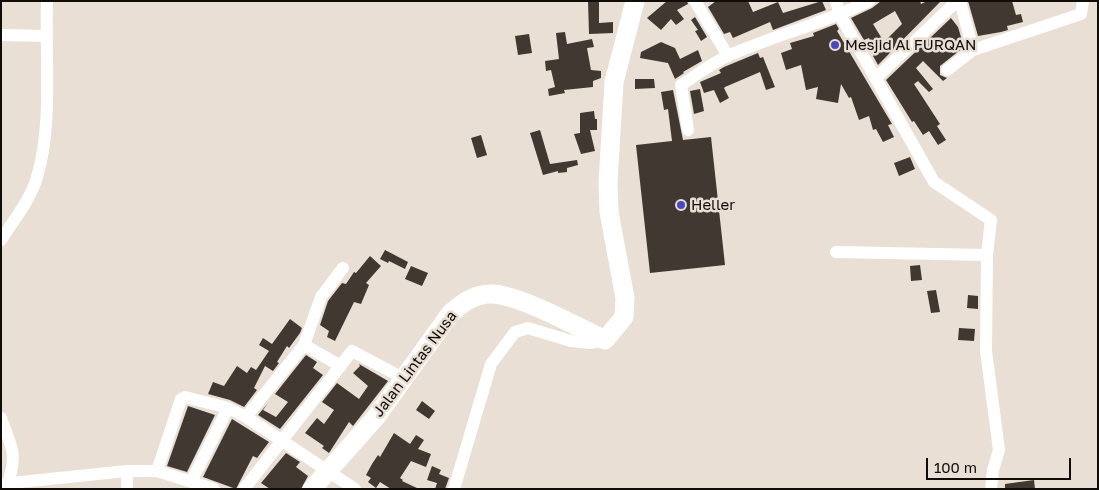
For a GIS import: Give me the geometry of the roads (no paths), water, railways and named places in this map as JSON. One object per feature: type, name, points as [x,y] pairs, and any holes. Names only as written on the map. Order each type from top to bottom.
[{"type":"highway","points":[[605,340],[624,317],[626,298],[609,212],[608,182],[614,82],[635,1]]},
{"type":"highway","name":"Jalan Lintas Nusa","points":[[312,489],[376,417],[450,314],[463,302],[490,294],[514,298],[605,340]]},
{"type":"street","points":[[1,240],[37,179],[41,162],[47,94],[47,1]]},
{"type":"street","points":[[695,1],[728,56]]},
{"type":"street","points":[[836,1],[840,15],[934,182],[991,220],[988,255],[986,351],[999,450],[993,470],[991,489]]},
{"type":"street","points":[[688,130],[680,86],[728,56],[805,26],[840,15],[869,1]]},
{"type":"street","points":[[876,77],[959,1],[973,50]]},
{"type":"street","points":[[947,70],[973,50],[1081,14],[1083,1]]},
{"type":"street","points":[[1,36],[46,36]]},
{"type":"street","points":[[836,252],[988,255]]},
{"type":"street","points":[[246,417],[304,344],[321,297],[343,268]]},
{"type":"street","points":[[454,489],[491,364],[515,332],[528,328],[571,341],[590,344],[605,340]]},
{"type":"street","points":[[304,344],[341,366]]},
{"type":"street","points":[[244,489],[355,350],[404,378]]},
{"type":"street","points":[[157,471],[181,399],[184,397],[228,408],[246,417],[356,489]]},
{"type":"street","points":[[192,480],[228,408]]},
{"type":"street","points":[[1,418],[14,455],[14,462],[4,483]]},
{"type":"street","points":[[127,471],[127,489]]},
{"type":"street","points":[[4,483],[127,471],[157,471],[192,480],[214,489]]},
{"type":"place","name":"Mesjid Al FURQAN","points":[[835,45]]},
{"type":"place","name":"Heller","points":[[681,205]]}]
